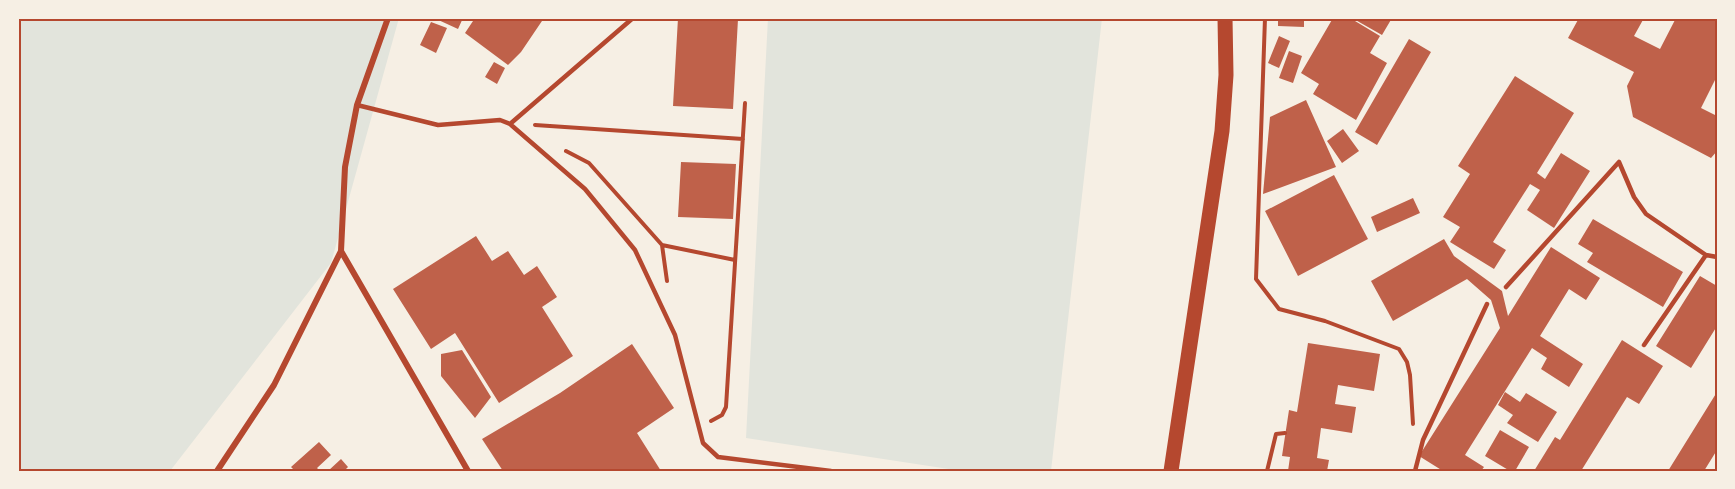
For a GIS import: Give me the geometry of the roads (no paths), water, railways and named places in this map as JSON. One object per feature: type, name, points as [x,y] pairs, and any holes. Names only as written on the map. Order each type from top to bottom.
[{"type":"main road","points":[[1171,471],[1222,131],[1226,75],[1225,18]]},
{"type":"street","points":[[217,471],[274,385],[341,251],[345,166],[357,105],[388,18]]},
{"type":"street","points":[[341,251],[468,471]]},
{"type":"lane","points":[[510,124],[633,18]]},
{"type":"lane","points":[[357,105],[438,125],[500,120],[510,124],[585,189],[635,250],[675,335],[696,425],[703,443],[718,457],[831,471]]},
{"type":"lane","points":[[1506,287],[1619,162],[1634,196],[1646,214],[1706,255],[1717,257]]},
{"type":"lane","points":[[1644,345],[1706,255]]},
{"type":"lane","points":[[1415,471],[1423,440],[1487,304]]}]
